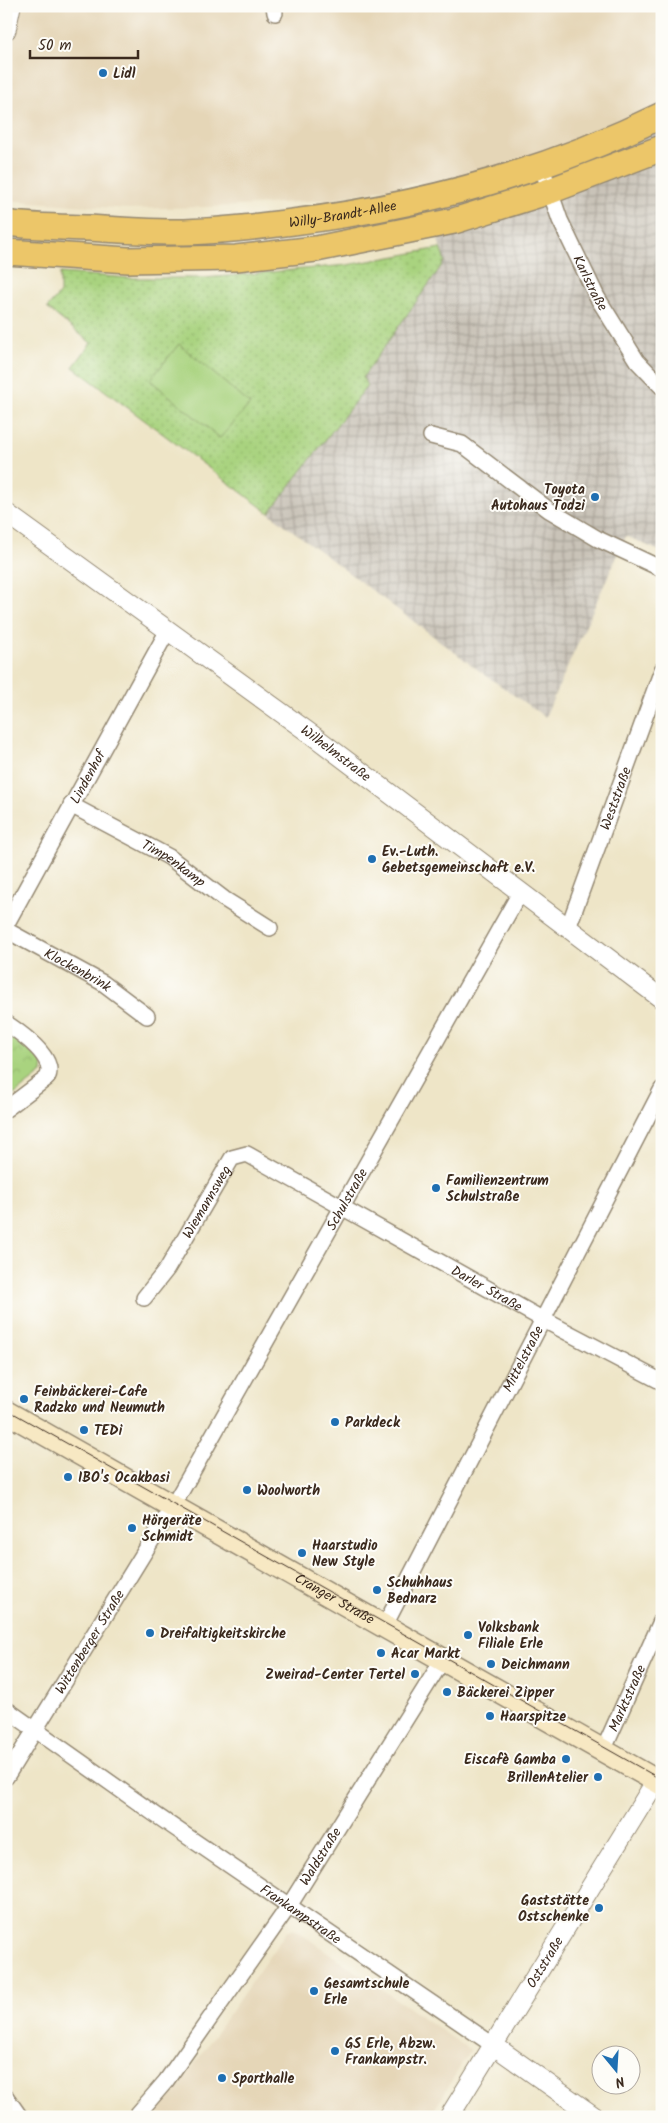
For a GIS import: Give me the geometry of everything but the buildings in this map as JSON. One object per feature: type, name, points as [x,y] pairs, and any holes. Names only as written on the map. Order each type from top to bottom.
[{"type":"main road","name":"Willy-Brandt-Allee","points":[[6,223],[177,232],[258,227],[346,216],[443,196],[541,165],[636,128],[662,115]]},
{"type":"main road","name":"Willy-Brandt-Allee","points":[[6,252],[128,260],[245,257],[316,249],[454,221],[550,191],[662,148]]},
{"type":"main road","name":"Cranger Straße","points":[[6,1412],[442,1661],[659,1782]]},
{"type":"street","points":[[6,30],[11,6]]},
{"type":"street","name":"Karlstraße","points":[[541,165],[567,236],[597,297],[637,360],[662,387]]},
{"type":"street","points":[[431,436],[462,444],[549,510],[598,538],[662,569]]},
{"type":"street","name":"Wilhelmstraße","points":[[6,513],[168,630],[521,891],[662,999]]},
{"type":"street","name":"Lindenhof","points":[[6,925],[168,630]]},
{"type":"street","name":"Weststraße","points":[[568,928],[662,670]]},
{"type":"street","name":"Timpenkamp","points":[[71,805],[169,857],[224,899],[270,928]]},
{"type":"street","name":"Schulstraße","points":[[172,1507],[521,891]]},
{"type":"street","name":"Klockenbrink","points":[[6,930],[103,983],[147,1016]]},
{"type":"street","points":[[6,1023],[42,1053],[50,1065],[50,1072],[47,1078],[6,1109]]},
{"type":"street","name":"Mittelstraße","points":[[384,1627],[662,1090]]},
{"type":"street","name":"Wiemannsweg","points":[[144,1298],[167,1269],[198,1212],[232,1158],[247,1154],[342,1206]]},
{"type":"street","name":"Darler Straße","points":[[342,1206],[542,1319],[662,1382]]},
{"type":"street","name":"Wittenberger Straße","points":[[6,1777],[172,1507]]},
{"type":"street","name":"Marktstraße","points":[[603,1751],[662,1619]]},
{"type":"street","name":"Waldstraße","points":[[135,2117],[166,2081],[289,1906],[442,1661]]},
{"type":"street","name":"Frankampstraße","points":[[6,1710],[156,1815],[494,2045],[595,2117]]},
{"type":"street","name":"Oststraße","points":[[449,2117],[659,1782]]},
{"type":"street","points":[[6,2097],[20,2117]]},
{"type":"shaded area","points":[[6,6],[662,6],[662,120],[427,206],[420,182],[332,199],[239,206],[128,209],[6,200]]},
{"type":"shaded area","points":[[662,120],[662,552],[626,536],[545,717],[481,672],[269,513],[367,386],[363,377],[445,261],[427,206]]},
{"type":"shaded area","name":"Gesamtschule Erle","points":[[294,1929],[470,2050],[430,2117],[149,2117],[191,2069],[286,1932]]},
{"type":"green space","points":[[440,248],[445,261],[363,377],[367,386],[269,513],[73,367],[91,343],[47,308],[60,293],[60,273],[130,278],[205,278],[347,265]]},
{"type":"green space","points":[[179,344],[250,404],[220,438],[150,380]]},
{"type":"green space","points":[[6,1030],[43,1063],[42,1073],[6,1101]]},
{"type":"tram line","points":[[6,1409],[662,1780]]},
{"type":"place","name":"Lidl","points":[[103,73]]},
{"type":"place","name":"Toyota Autohaus Todzi","points":[[595,497]]},
{"type":"place","name":"Ev.-Luth. Gebetsgemeinschaft e.V.","points":[[372,859]]},
{"type":"place","name":"Familienzentrum Schulstraße","points":[[436,1188]]},
{"type":"place","name":"Feinbäckerei-Cafe Radzko und Neumuth","points":[[24,1399]]},
{"type":"place","name":"Parkdeck","points":[[335,1422]]},
{"type":"place","name":"TEDi","points":[[84,1430]]},
{"type":"place","name":"IBO's Ocakbasi","points":[[68,1477]]},
{"type":"place","name":"Woolworth","points":[[247,1490]]},
{"type":"place","name":"Hörgeräte Schmidt","points":[[132,1528]]},
{"type":"place","name":"Haarstudio New Style","points":[[302,1553]]},
{"type":"place","name":"Schuhhaus Bednarz","points":[[377,1590]]},
{"type":"place","name":"Dreifaltigkeitskirche","points":[[150,1633]]},
{"type":"place","name":"Volksbank Filiale Erle","points":[[468,1635]]},
{"type":"place","name":"Acar Markt","points":[[381,1653]]},
{"type":"place","name":"Deichmann","points":[[491,1664]]},
{"type":"place","name":"Zweirad-Center Tertel","points":[[415,1674]]},
{"type":"place","name":"Bäckerei Zipper","points":[[447,1692]]},
{"type":"place","name":"Haarspitze","points":[[490,1716]]},
{"type":"place","name":"Eiscafè Gamba","points":[[566,1759]]},
{"type":"place","name":"BrillenAtelier","points":[[598,1777]]},
{"type":"place","name":"Gaststätte Ostschenke","points":[[599,1908]]},
{"type":"place","name":"Gesamtschule Erle","points":[[314,1991]]},
{"type":"place","name":"GS Erle, Abzw. Frankampstr.","points":[[335,2051]]},
{"type":"place","name":"Sporthalle","points":[[222,2078]]}]
